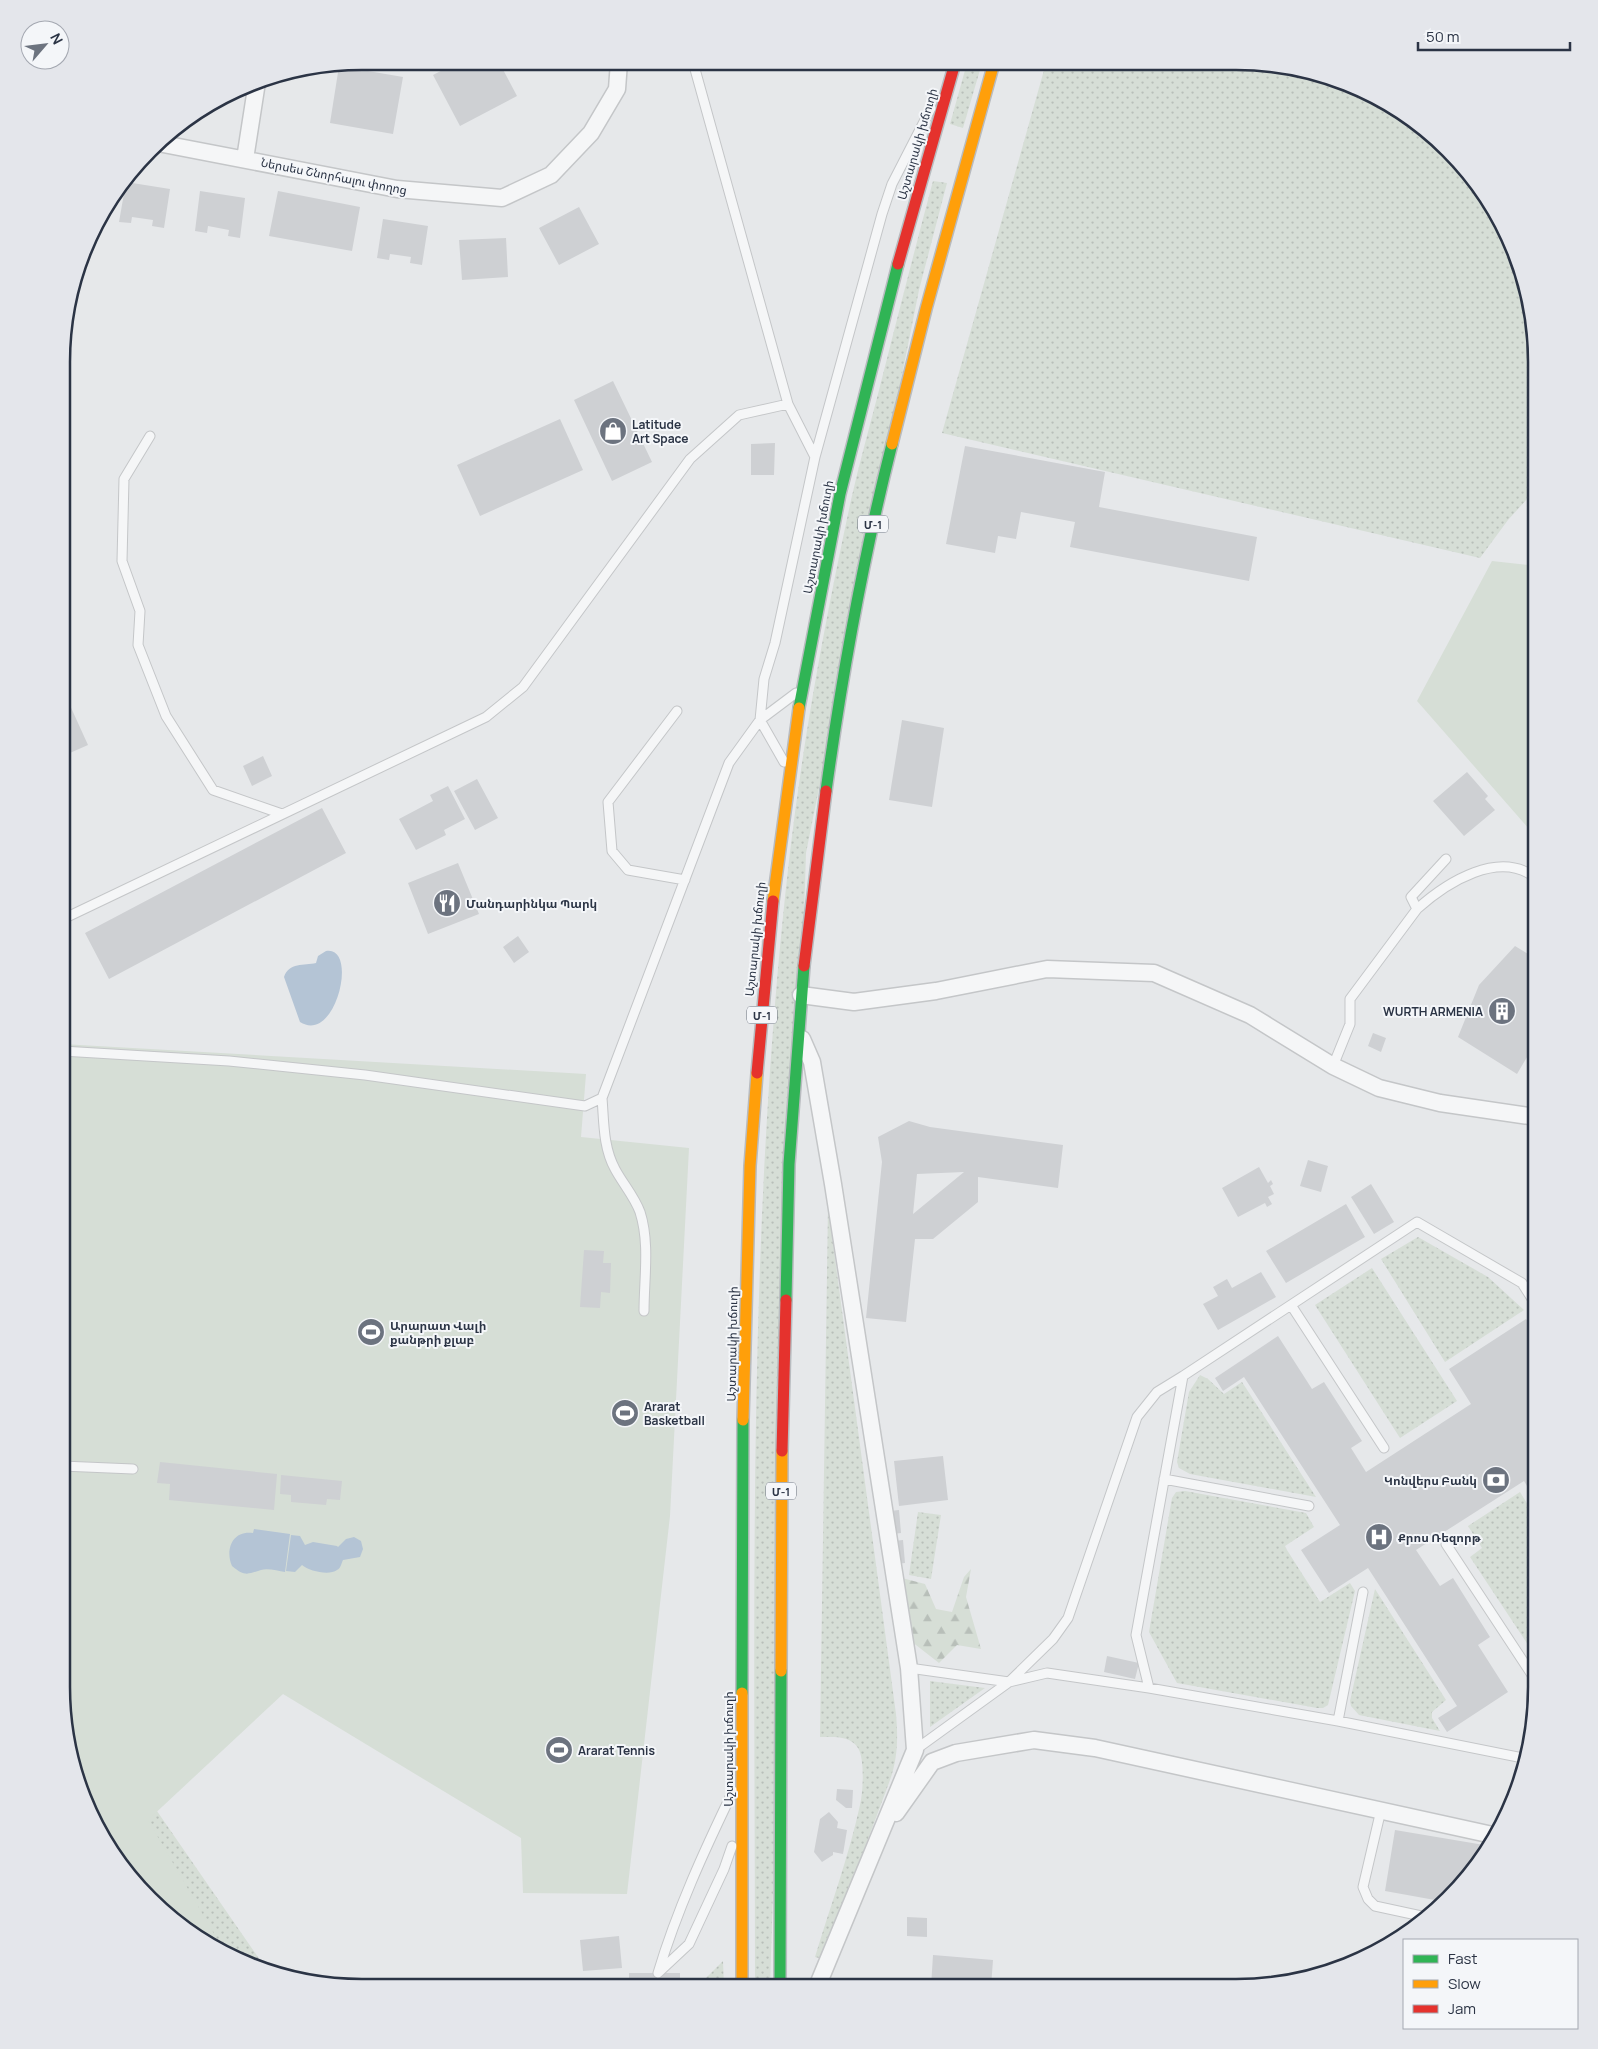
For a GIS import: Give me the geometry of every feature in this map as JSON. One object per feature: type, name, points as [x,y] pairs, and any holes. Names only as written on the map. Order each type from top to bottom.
[{"type":"highway","name":"Աշտարակի խճուղի","points":[[742,1979],[742,1477],[750,1166],[763,996],[789,771],[802,688],[840,494],[892,285],[931,159],[953,70]]},
{"type":"highway","name":"Մ-1","points":[[780,1979],[780,1478],[789,1164],[801,996],[816,852],[836,718],[877,503],[926,309],[959,165],[992,70]]},
{"type":"street","name":"Ներսես Շնորհալու փողոց","points":[[166,145],[397,189],[502,198],[551,175],[591,133],[617,90],[618,70]]},
{"type":"street","points":[[245,159],[255,90]]},
{"type":"street","points":[[801,996],[854,1002],[936,991],[1047,969],[1154,973],[1250,1015],[1333,1066],[1379,1088],[1440,1103],[1528,1116]]},
{"type":"street","points":[[798,1031],[812,1062],[910,1668],[915,1750],[820,1979]]},
{"type":"street","points":[[880,1835],[932,1762],[956,1753],[1034,1740],[1095,1748],[1488,1834]]},
{"type":"lane","points":[[695,70],[788,404],[815,457]]},
{"type":"lane","points":[[789,771],[760,720],[764,679],[775,643],[815,457],[889,191],[921,125],[952,70]]},
{"type":"lane","points":[[70,916],[486,717],[523,686],[690,458],[739,415],[788,404]]},
{"type":"lane","points":[[150,436],[124,479],[122,561],[140,610],[138,645],[166,716],[213,790],[282,814]]},
{"type":"lane","points":[[644,1311],[644,1232],[639,1211],[630,1191],[615,1169],[605,1145],[602,1098],[729,764],[760,720],[802,688]]},
{"type":"lane","points":[[677,711],[608,802],[612,851],[628,870],[685,880]]},
{"type":"lane","points":[[1417,909],[1411,897],[1446,859]]},
{"type":"lane","points":[[1333,1066],[1350,1024],[1350,999],[1417,909],[1435,893],[1449,884],[1485,868],[1503,867],[1528,873]]},
{"type":"lane","points":[[70,1051],[228,1061],[365,1075],[585,1106],[602,1098]]},
{"type":"lane","points":[[915,1750],[1009,1682],[1053,1639],[1068,1618],[1137,1417],[1156,1392],[1416,1222],[1522,1283],[1528,1292]]},
{"type":"lane","points":[[1291,1305],[1384,1448]]},
{"type":"lane","points":[[1149,1688],[1136,1635],[1183,1376]]},
{"type":"lane","points":[[70,1466],[133,1469]]},
{"type":"lane","points":[[1164,1479],[1309,1506]]},
{"type":"lane","points":[[1446,1544],[1528,1669]]},
{"type":"lane","points":[[1338,1721],[1363,1592]]},
{"type":"lane","points":[[910,1668],[1009,1682],[1047,1673],[1149,1688],[1338,1721],[1519,1757]]},
{"type":"lane","points":[[742,1774],[684,1898],[669,1936],[658,1973],[689,1944],[724,1870],[742,1815]]},
{"type":"lane","points":[[1380,1810],[1363,1888],[1368,1899],[1375,1906],[1419,1915]]},
{"type":"green space","points":[[965,70],[980,70],[963,128],[950,124]]},
{"type":"green space","points":[[1044,70],[1236,70],[1274,72],[1312,80],[1348,92],[1382,109],[1414,130],[1456,169],[1489,216],[1506,250],[1518,286],[1526,324],[1528,362],[1528,498],[1508,520],[1480,558],[942,433]]},
{"type":"green space","points":[[933,181],[947,183],[919,290],[806,853],[770,1979],[755,1979],[754,1561],[760,1277],[766,1135],[776,994],[796,808],[816,675],[857,473]]},
{"type":"green space","points":[[1492,561],[1528,565],[1528,828],[1417,701]]},
{"type":"green space","name":"Արարատ Վալի քանթրի քլաբ","points":[[70,1044],[586,1074],[581,1137],[689,1148],[670,1516],[627,1894],[523,1893],[521,1838],[283,1694],[148,1820],[218,1941],[169,1907],[142,1880],[119,1849],[100,1816],[85,1781],[72,1725],[70,1687]]},
{"type":"green space","points":[[828,1206],[896,1714],[897,1739],[895,1763],[890,1780],[826,1952],[819,1958],[815,1957],[856,1824],[863,1785],[862,1760],[855,1744],[841,1738],[820,1737]]},
{"type":"green space","points":[[1418,1237],[1488,1277],[1524,1310],[1445,1362],[1381,1259]]},
{"type":"green space","points":[[1372,1268],[1457,1401],[1400,1438],[1315,1305]]},
{"type":"green space","points":[[1200,1375],[1208,1379],[1224,1394],[1242,1382],[1316,1497],[1190,1474],[1179,1468],[1177,1462],[1189,1392]]},
{"type":"green space","points":[[1185,1491],[1306,1513],[1314,1527],[1285,1546],[1287,1550],[1320,1602],[1350,1583],[1355,1591],[1328,1705],[1323,1708],[1317,1708],[1177,1683],[1149,1632],[1172,1498],[1176,1492]]},
{"type":"green space","points":[[1520,1492],[1528,1505],[1528,1645],[1470,1557],[1482,1548],[1468,1526]]},
{"type":"green space","points":[[918,1512],[941,1515],[931,1579],[909,1575]]},
{"type":"green space","points":[[971,1569],[966,1597],[981,1649],[957,1645],[939,1663],[907,1638],[898,1577],[925,1584],[936,1609],[952,1612],[964,1577]]},
{"type":"green space","points":[[1375,1589],[1446,1700],[1432,1712],[1432,1718],[1440,1731],[1359,1715],[1351,1706],[1350,1701]]},
{"type":"green space","points":[[930,1681],[985,1688],[930,1727]]},
{"type":"green space","points":[[121,1759],[261,1961],[233,1949],[200,1930],[169,1907],[142,1880],[109,1833],[92,1799],[80,1764]]},
{"type":"green space","points":[[723,1961],[724,1979],[705,1979]]},
{"type":"water","points":[[326,951],[336,953],[341,963],[342,977],[339,993],[333,1008],[324,1020],[313,1025],[300,1022],[284,977],[289,969],[297,965],[316,963],[318,956]]},
{"type":"water","points":[[254,1529],[290,1534],[285,1572],[267,1569],[246,1574],[232,1566],[229,1554],[232,1542],[240,1535],[253,1533]]},
{"type":"water","points":[[291,1535],[300,1536],[305,1545],[313,1542],[338,1547],[346,1539],[354,1537],[361,1541],[363,1549],[360,1557],[343,1560],[339,1568],[333,1572],[319,1572],[302,1565],[295,1572],[286,1571]]},
{"type":"building","points":[[362,70],[403,77],[393,134],[330,123],[338,71]]},
{"type":"building","points":[[443,70],[503,70],[517,96],[460,126],[433,75]]},
{"type":"building","points":[[131,183],[170,189],[164,228],[152,226],[153,220],[132,217],[131,223],[119,222],[124,192]]},
{"type":"building","points":[[200,191],[245,198],[240,238],[228,236],[229,230],[208,226],[207,233],[195,231]]},
{"type":"building","points":[[278,191],[360,207],[352,251],[269,236]]},
{"type":"building","points":[[579,207],[599,244],[559,265],[539,228]]},
{"type":"building","points":[[383,219],[428,226],[422,265],[410,263],[411,257],[390,254],[389,260],[377,258]]},
{"type":"building","points":[[506,238],[508,277],[462,280],[459,240]]},
{"type":"building","name":"Latitude Art Space","points":[[613,381],[652,462],[612,481],[574,400]]},
{"type":"building","points":[[560,419],[583,470],[480,516],[457,465]]},
{"type":"building","points":[[775,443],[774,475],[751,475],[751,444]]},
{"type":"building","points":[[965,446],[1105,472],[1099,507],[1257,537],[1249,581],[1070,547],[1075,522],[1021,512],[1016,539],[998,536],[995,553],[946,544]]},
{"type":"building","points":[[70,705],[88,745],[70,753]]},
{"type":"building","points":[[902,720],[944,728],[932,807],[889,800]]},
{"type":"building","points":[[263,756],[272,776],[252,786],[243,766]]},
{"type":"building","points":[[1467,772],[1488,796],[1485,799],[1495,810],[1464,836],[1433,801]]},
{"type":"building","points":[[477,779],[498,818],[475,830],[454,791]]},
{"type":"building","points":[[448,786],[465,819],[444,830],[446,835],[416,850],[399,819],[433,801],[430,795]]},
{"type":"building","points":[[322,808],[346,853],[109,979],[85,933]]},
{"type":"building","points":[[458,863],[479,914],[428,934],[408,883]]},
{"type":"building","points":[[518,936],[529,952],[514,963],[503,947]]},
{"type":"building","name":"WURTH ARMENIA","points":[[1515,946],[1528,954],[1528,1055],[1517,1074],[1458,1037],[1479,985]]},
{"type":"building","points":[[1373,1033],[1386,1038],[1381,1052],[1368,1046]]},
{"type":"building","points":[[909,1121],[930,1127],[1063,1145],[1058,1188],[978,1177],[978,1202],[933,1239],[915,1239],[906,1322],[866,1318],[882,1162],[878,1137]],"holes":[[[964,1172],[913,1214],[917,1174]]]},
{"type":"building","points":[[1308,1160],[1328,1166],[1321,1192],[1300,1186]]},
{"type":"building","points":[[1259,1167],[1268,1183],[1271,1180],[1273,1184],[1270,1186],[1274,1194],[1268,1197],[1272,1204],[1267,1207],[1265,1203],[1238,1217],[1222,1188]]},
{"type":"building","points":[[1371,1184],[1394,1222],[1374,1234],[1351,1197]]},
{"type":"building","points":[[1346,1204],[1365,1237],[1286,1283],[1266,1251]]},
{"type":"building","points":[[584,1250],[604,1251],[603,1263],[611,1263],[610,1293],[601,1292],[600,1308],[580,1307]]},
{"type":"building","points":[[1261,1272],[1276,1297],[1218,1330],[1203,1304],[1218,1296],[1213,1287],[1227,1279],[1232,1288]]},
{"type":"building","name":"Քրոս Ռեզորթ","points":[[1526,1319],[1528,1322],[1528,1488],[1524,1481],[1416,1550],[1440,1586],[1453,1578],[1490,1637],[1478,1645],[1508,1692],[1447,1732],[1438,1718],[1457,1706],[1368,1568],[1329,1593],[1301,1550],[1340,1525],[1244,1377],[1223,1391],[1215,1378],[1278,1336],[1312,1389],[1324,1382],[1362,1441],[1351,1448],[1366,1472],[1471,1404],[1449,1369]]},
{"type":"building","points":[[943,1456],[948,1500],[899,1506],[894,1461]]},
{"type":"building","points":[[160,1462],[277,1474],[274,1510],[169,1500],[170,1484],[157,1483]]},
{"type":"building","points":[[281,1475],[342,1481],[340,1500],[327,1499],[326,1505],[291,1502],[291,1495],[280,1494]]},
{"type":"building","points":[[899,1510],[901,1533],[893,1534],[890,1511]]},
{"type":"building","points":[[903,1540],[905,1563],[896,1564],[894,1541]]},
{"type":"building","points":[[1107,1656],[1139,1663],[1135,1679],[1104,1672]]},
{"type":"building","points":[[837,1789],[853,1790],[852,1808],[846,1808],[836,1800]]},
{"type":"building","points":[[829,1812],[838,1822],[837,1828],[847,1830],[843,1854],[833,1852],[833,1855],[822,1862],[814,1852],[820,1819]]},
{"type":"building","points":[[1395,1830],[1482,1845],[1456,1880],[1436,1900],[1385,1891]]},
{"type":"building","points":[[907,1917],[927,1918],[927,1937],[907,1936]]},
{"type":"building","points":[[619,1936],[622,1968],[583,1971],[580,1940]]},
{"type":"building","points":[[933,1955],[993,1960],[992,1979],[932,1979]]},
{"type":"building","points":[[629,1973],[680,1973],[680,1979],[629,1979]]},
{"type":"traffic: fast","points":[[799,708],[840,494],[898,264]]},
{"type":"traffic: fast","points":[[826,791],[854,617],[892,444]]},
{"type":"traffic: fast","points":[[786,1300],[789,1164],[804,966]]},
{"type":"traffic: fast","points":[[742,1693],[743,1420]]},
{"type":"traffic: fast","points":[[780,1979],[781,1671]]},
{"type":"traffic: slow","points":[[892,444],[926,309],[992,70]]},
{"type":"traffic: slow","points":[[773,901],[799,708]]},
{"type":"traffic: slow","points":[[743,1420],[750,1166],[757,1073]]},
{"type":"traffic: slow","points":[[781,1671],[782,1451]]},
{"type":"traffic: slow","points":[[742,1693],[742,1979]]},
{"type":"traffic: jam","points":[[898,264],[953,70]]},
{"type":"traffic: jam","points":[[804,966],[826,791]]},
{"type":"traffic: jam","points":[[757,1073],[773,901]]},
{"type":"traffic: jam","points":[[782,1451],[786,1300]]},
{"type":"place","name":"Latitude Art Space","points":[[613,431]]},
{"type":"place","name":"Մանդարինկա Պարկ","points":[[447,903]]},
{"type":"place","name":"WURTH ARMENIA","points":[[1502,1011]]},
{"type":"place","name":"Արարատ Վալի քանթրի քլաբ","points":[[371,1332]]},
{"type":"place","name":"Ararat Basketball","points":[[625,1413]]},
{"type":"place","name":"Կոնվերս Բանկ","points":[[1496,1480]]},
{"type":"place","name":"Քրոս Ռեզորթ","points":[[1379,1537]]},
{"type":"place","name":"Ararat Tennis","points":[[559,1750]]}]
